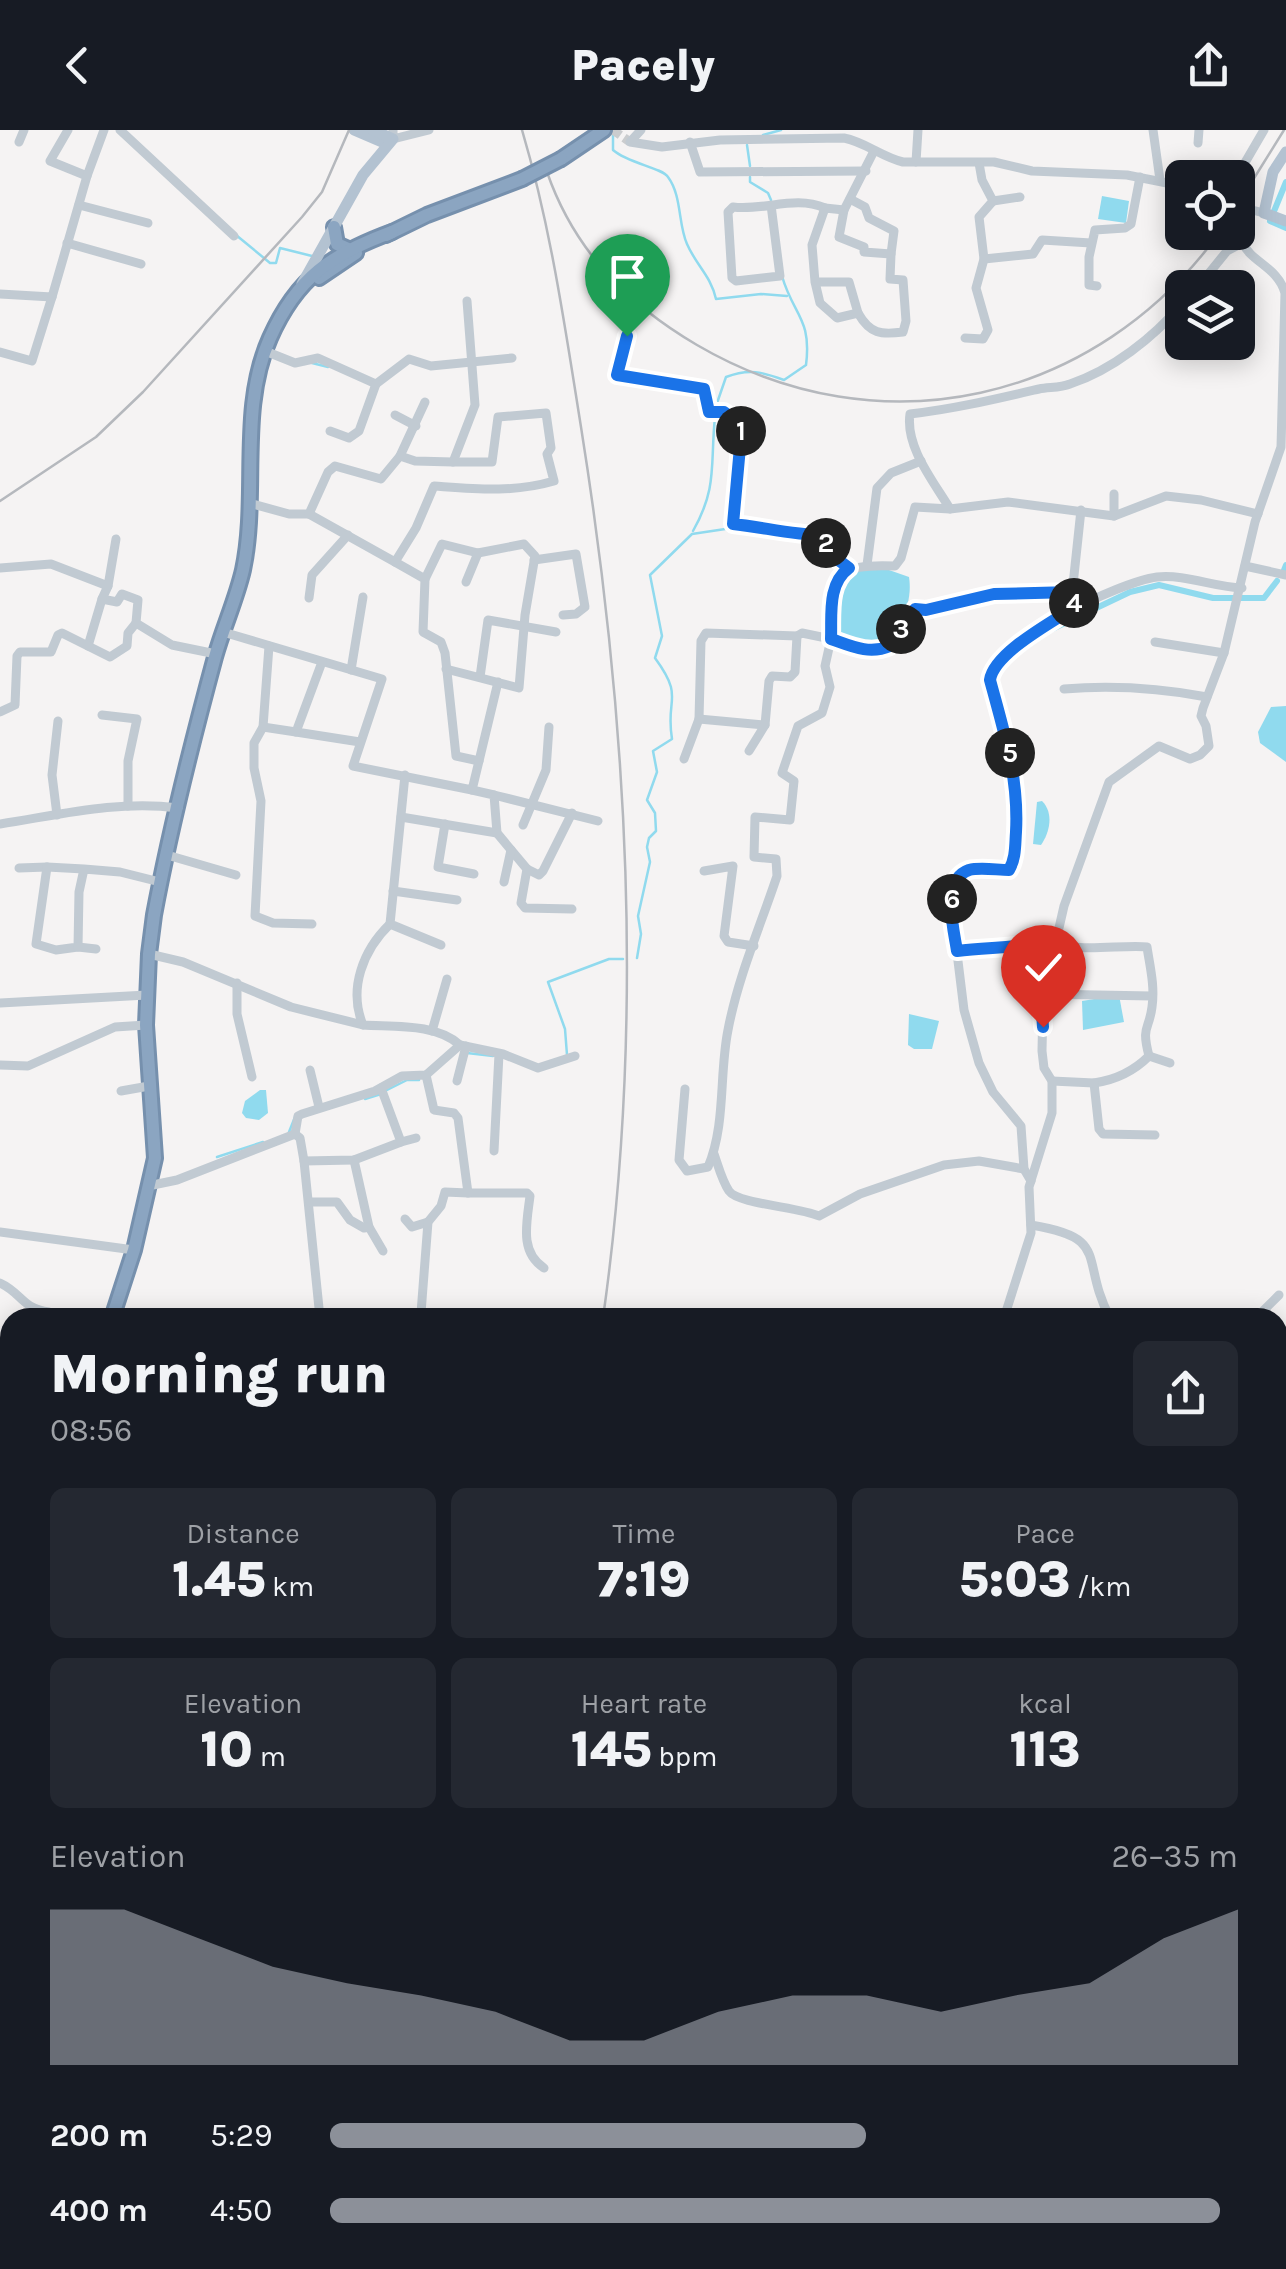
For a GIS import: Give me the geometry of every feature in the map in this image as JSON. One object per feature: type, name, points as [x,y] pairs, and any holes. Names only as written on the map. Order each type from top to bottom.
[{"type":"highway","points":[[115,1308],[134,1250],[154,1158],[146,994],[160,882],[216,654],[242,574],[255,404],[265,352],[280,320],[320,266],[348,250],[561,159],[604,130]]},
{"type":"highway","points":[[334,227],[337,244],[348,250]]},
{"type":"highway","points":[[296,297],[325,273],[392,232]]},
{"type":"main road","points":[[354,130],[392,138]]},
{"type":"main road","points":[[373,130],[392,138]]},
{"type":"main road","points":[[296,297],[371,163],[392,138]]},
{"type":"main road","points":[[1282,220],[1264,213],[1273,172],[1286,152]]},
{"type":"street","points":[[19,142],[24,130]]},
{"type":"street","points":[[68,130],[50,161],[87,176]]},
{"type":"street","points":[[0,352],[32,361],[104,130]]},
{"type":"street","points":[[120,130],[234,236]]},
{"type":"street","points":[[392,138],[429,130]]},
{"type":"street","points":[[641,130],[630,142],[662,147],[720,135],[807,134],[858,141],[890,159],[994,162],[1032,171],[1165,181]]},
{"type":"street","points":[[916,162],[918,130]]},
{"type":"street","points":[[1152,130],[1160,180]]},
{"type":"street","points":[[1198,143],[1199,130]]},
{"type":"street","points":[[1246,160],[1264,130]]},
{"type":"street","points":[[690,142],[700,172],[866,171]]},
{"type":"street","points":[[874,151],[844,210],[838,237],[864,247],[864,252],[891,254]]},
{"type":"street","points":[[978,163],[993,201]]},
{"type":"street","points":[[1097,286],[1087,282],[1095,230],[1114,230],[1131,224],[1140,177]]},
{"type":"street","points":[[966,338],[983,339],[987,334],[987,319],[976,288],[984,259],[979,218],[993,201],[1020,196]]},
{"type":"street","points":[[816,282],[849,282],[858,314],[871,332],[903,332],[903,280],[890,279],[894,231],[868,218],[865,207],[850,199]]},
{"type":"street","points":[[771,205],[780,276],[732,278],[728,212],[733,206],[806,200],[844,210]]},
{"type":"street","points":[[79,205],[148,223]]},
{"type":"street","points":[[825,208],[812,245],[820,302],[837,318],[858,314]]},
{"type":"street","points":[[1255,211],[1264,213]]},
{"type":"street","points":[[984,259],[1032,254],[1042,240],[1091,243]]},
{"type":"street","points":[[68,243],[140,264]]},
{"type":"street","points":[[1212,270],[1229,250]]},
{"type":"street","points":[[1007,1308],[1031,1225],[1031,1181],[1052,1112],[1052,1082],[1044,1068],[1044,957],[1056,940],[1109,782],[1159,746],[1190,760],[1209,746],[1201,716],[1224,653],[1258,514],[1277,460],[1284,427],[1281,358],[1285,294],[1282,284],[1245,250]]},
{"type":"street","points":[[0,294],[52,298]]},
{"type":"street","points":[[452,462],[475,406],[467,302]]},
{"type":"street","points":[[950,509],[922,462],[908,425],[910,414],[1068,385],[1105,368],[1165,324]]},
{"type":"street","points":[[627,336],[617,375],[704,389],[709,412],[724,412],[742,425],[733,524],[770,527],[806,536],[826,535],[829,553],[849,568]]},
{"type":"street","points":[[265,352],[296,362],[318,358],[376,384]]},
{"type":"street","points":[[330,432],[349,438],[359,431],[376,384],[409,358],[431,366],[512,358]]},
{"type":"street","points":[[309,514],[334,466],[380,479],[400,456],[425,402]]},
{"type":"street","points":[[395,562],[416,528],[434,486],[524,490],[554,481],[547,454],[552,448],[546,413],[498,417],[492,462],[416,461],[400,456]]},
{"type":"street","points":[[395,414],[416,426]]},
{"type":"street","points":[[868,564],[877,488],[890,473],[922,462]]},
{"type":"street","points":[[1114,494],[1114,516]]},
{"type":"street","points":[[685,1089],[679,1160],[687,1171],[698,1171],[708,1167],[714,1154],[727,1032],[738,984],[777,876],[776,859],[754,857],[755,816],[790,820],[794,781],[782,773],[798,726],[822,713],[830,688],[825,666],[831,639],[832,594],[839,575],[868,564],[895,566],[902,558],[915,506],[950,509],[1008,502],[1114,516],[1166,496],[1258,514]]},
{"type":"street","points":[[249,503],[289,514],[309,514],[425,579]]},
{"type":"street","points":[[1075,607],[1072,592],[1081,510]]},
{"type":"street","points":[[309,598],[312,575],[348,536]]},
{"type":"street","points":[[88,646],[108,586],[116,540]]},
{"type":"street","points":[[446,669],[519,688],[535,556],[524,544],[478,553],[442,544],[425,579],[423,632],[441,642],[456,756],[479,760]]},
{"type":"street","points":[[466,582],[478,553]]},
{"type":"street","points":[[534,560],[576,554],[585,607],[576,614],[562,615]]},
{"type":"street","points":[[0,568],[51,564],[108,586]]},
{"type":"street","points":[[1244,566],[1286,574]]},
{"type":"street","points":[[1031,1181],[1024,1169],[1021,1126],[993,1092],[970,1038],[958,983],[951,904],[957,879],[967,870],[1009,870],[1014,860],[1018,798],[1014,766],[990,680],[992,669],[1075,607],[1114,588],[1170,576],[1242,588]]},
{"type":"street","points":[[684,760],[699,719],[701,641],[706,633],[802,633],[855,648],[884,649],[915,609],[926,610],[994,594],[1072,592]]},
{"type":"street","points":[[0,712],[15,706],[16,656],[20,652],[51,652],[60,633],[110,657],[127,646],[128,633],[136,623],[138,600],[122,594],[117,602],[102,600]]},
{"type":"street","points":[[351,670],[363,597]]},
{"type":"street","points":[[480,678],[488,620],[556,632]]},
{"type":"street","points":[[136,623],[172,644],[216,654]]},
{"type":"street","points":[[223,632],[382,679],[353,766],[598,820]]},
{"type":"street","points":[[749,751],[765,725],[768,681],[772,676],[790,677],[795,672],[797,636]]},
{"type":"street","points":[[1155,642],[1224,653]]},
{"type":"street","points":[[269,646],[262,727],[254,743],[261,801],[255,916],[273,922],[312,924]]},
{"type":"street","points":[[296,732],[322,662]]},
{"type":"street","points":[[472,790],[498,682]]},
{"type":"street","points":[[1064,689],[1157,688],[1207,697]]},
{"type":"street","points":[[102,716],[137,719],[128,761],[128,806]]},
{"type":"street","points":[[699,719],[765,725]]},
{"type":"street","points":[[57,815],[52,776],[58,721]]},
{"type":"street","points":[[262,727],[360,742]]},
{"type":"street","points":[[523,825],[546,770],[549,727]]},
{"type":"street","points":[[363,1024],[354,1004],[372,942],[390,924],[404,776]]},
{"type":"street","points":[[494,796],[497,833],[527,869],[539,875],[572,813]]},
{"type":"street","points":[[0,824],[128,806],[178,808]]},
{"type":"street","points":[[400,817],[497,833]]},
{"type":"street","points":[[445,824],[438,867],[474,874]]},
{"type":"street","points":[[504,882],[511,850]]},
{"type":"street","points":[[168,855],[236,875]]},
{"type":"street","points":[[704,871],[732,866],[724,936],[728,942],[754,946]]},
{"type":"street","points":[[47,867],[36,944],[56,950],[96,949]]},
{"type":"street","points":[[19,868],[120,872],[160,882]]},
{"type":"street","points":[[78,947],[79,892],[84,869]]},
{"type":"street","points":[[527,869],[521,903],[525,908],[572,908]]},
{"type":"street","points":[[393,892],[458,900]]},
{"type":"street","points":[[390,924],[440,946]]},
{"type":"street","points":[[957,951],[1056,940]]},
{"type":"street","points":[[1056,940],[1064,948],[1147,947],[1154,985],[1152,1010],[1144,1026],[1149,1056]]},
{"type":"street","points":[[149,954],[183,962],[291,1007],[363,1024],[432,1031],[450,1036],[463,1046],[538,1068],[570,1058]]},
{"type":"street","points":[[432,1031],[447,980]]},
{"type":"street","points":[[237,983],[239,1025],[252,1077]]},
{"type":"street","points":[[0,1003],[146,994]]},
{"type":"street","points":[[1042,994],[1152,996]]},
{"type":"street","points":[[0,1065],[28,1066],[115,1027],[146,1025]]},
{"type":"street","points":[[295,1134],[298,1116],[381,1088],[402,1076],[426,1076],[463,1046]]},
{"type":"street","points":[[457,1081],[463,1046]]},
{"type":"street","points":[[494,1151],[498,1054]]},
{"type":"street","points":[[1052,1082],[1111,1081],[1138,1067],[1149,1056]]},
{"type":"street","points":[[1149,1056],[1170,1063]]},
{"type":"street","points":[[310,1070],[319,1108]]},
{"type":"street","points":[[426,1076],[434,1110],[454,1112],[458,1118],[468,1192]]},
{"type":"street","points":[[1094,1083],[1103,1134],[1155,1135]]},
{"type":"street","points":[[122,1090],[150,1086]]},
{"type":"street","points":[[381,1088],[401,1142]]},
{"type":"street","points":[[148,1186],[177,1180],[295,1134]]},
{"type":"street","points":[[295,1134],[300,1138],[310,1202],[319,1308]]},
{"type":"street","points":[[304,1161],[354,1160],[416,1138]]},
{"type":"street","points":[[714,1154],[728,1190],[735,1196],[760,1204],[795,1207],[819,1216],[860,1194],[944,1165],[979,1161],[1024,1169]]},
{"type":"street","points":[[354,1160],[369,1227],[383,1252]]},
{"type":"street","points":[[404,1219],[412,1227],[428,1222],[442,1206],[445,1192],[527,1193],[529,1253],[532,1261],[544,1268]]},
{"type":"street","points":[[310,1202],[337,1202],[350,1220],[369,1227]]},
{"type":"street","points":[[421,1308],[428,1222]]},
{"type":"street","points":[[1031,1225],[1072,1233],[1086,1243],[1107,1308]]},
{"type":"street","points":[[0,1232],[134,1250]]},
{"type":"street","points":[[0,1283],[32,1308]]},
{"type":"street","points":[[1266,1308],[1279,1295]]},
{"type":"water","points":[[1102,196],[1129,201],[1126,223],[1098,219]]},
{"type":"water","points":[[856,570],[889,570],[909,577],[904,615],[884,647],[836,639],[835,616],[842,577]]},
{"type":"water","points":[[1286,706],[1286,762],[1260,743],[1258,732],[1271,707]]},
{"type":"water","points":[[1042,801],[1049,823],[1041,845],[1033,844],[1037,802]]},
{"type":"water","points":[[1119,995],[1124,1022],[1083,1030],[1082,1001]]},
{"type":"water","points":[[909,1014],[939,1021],[932,1049],[908,1045]]},
{"type":"water","points":[[266,1090],[268,1113],[259,1120],[246,1118],[242,1113],[245,1101]]},
{"type":"waterway","points":[[613,130],[613,150],[668,177],[676,193],[687,244],[716,299],[761,294],[787,296]]},
{"type":"waterway","points":[[763,135],[781,130]]},
{"type":"waterway","points":[[747,145],[750,166]]},
{"type":"waterway","points":[[750,177],[750,182],[768,193],[771,200]]},
{"type":"waterway","points":[[1286,182],[1270,221],[1286,228]]},
{"type":"waterway","points":[[236,235],[270,263],[276,263],[280,248],[312,256]]},
{"type":"waterway","points":[[716,406],[726,377],[755,372],[784,380],[806,365],[804,326],[782,276]]},
{"type":"waterway","points":[[312,363],[328,367]]},
{"type":"waterway","points":[[693,531],[710,488],[715,417]]},
{"type":"waterway","points":[[637,958],[641,934],[638,916],[650,862],[647,847],[656,831],[655,813],[647,800],[657,772],[653,751],[672,739],[672,691],[655,658],[662,636],[650,575],[692,534],[732,528]]},
{"type":"waterway","points":[[793,537],[818,542],[838,570]]},
{"type":"waterway","points":[[1284,570],[1286,565]]},
{"type":"waterway","points":[[1003,663],[1048,631],[1130,592],[1159,585],[1213,598],[1264,598],[1277,581]]},
{"type":"waterway","points":[[567,1055],[565,1029],[548,982],[609,959],[623,959]]},
{"type":"waterway","points":[[467,1053],[493,1056]]},
{"type":"waterway","points":[[385,1091],[407,1080],[419,1080]]},
{"type":"waterway","points":[[365,1099],[381,1094]]},
{"type":"waterway","points":[[289,1132],[295,1117]]},
{"type":"waterway","points":[[217,1157],[263,1142]]},
{"type":"tunnel","points":[[613,130],[630,142]]},
{"type":"railway","points":[[0,501],[96,437],[143,392],[322,192],[349,130]]},
{"type":"railway","points":[[522,130],[549,241],[581,427],[620,760],[627,983],[624,1095],[604,1308]]},
{"type":"railway","points":[[1255,177],[1284,130]]},
{"type":"railway","points":[[547,172],[558,200],[588,250],[648,312],[697,345],[767,378],[838,397],[910,401],[981,393],[1048,371],[1112,337],[1169,290],[1204,250]]},
{"type":"route","points":[[627,336],[617,375],[704,389],[709,412],[724,412],[742,425],[733,524],[770,527],[806,536],[826,535],[829,553],[849,568],[839,575],[832,594],[831,639],[855,648],[884,649],[915,609],[926,610],[994,594],[1072,592],[1075,607],[992,669],[990,680],[1014,766],[1018,798],[1014,860],[1009,870],[967,870],[957,879],[951,904],[957,951],[1035,946],[1056,940],[1044,957],[1041,970],[1043,1027]]}]
